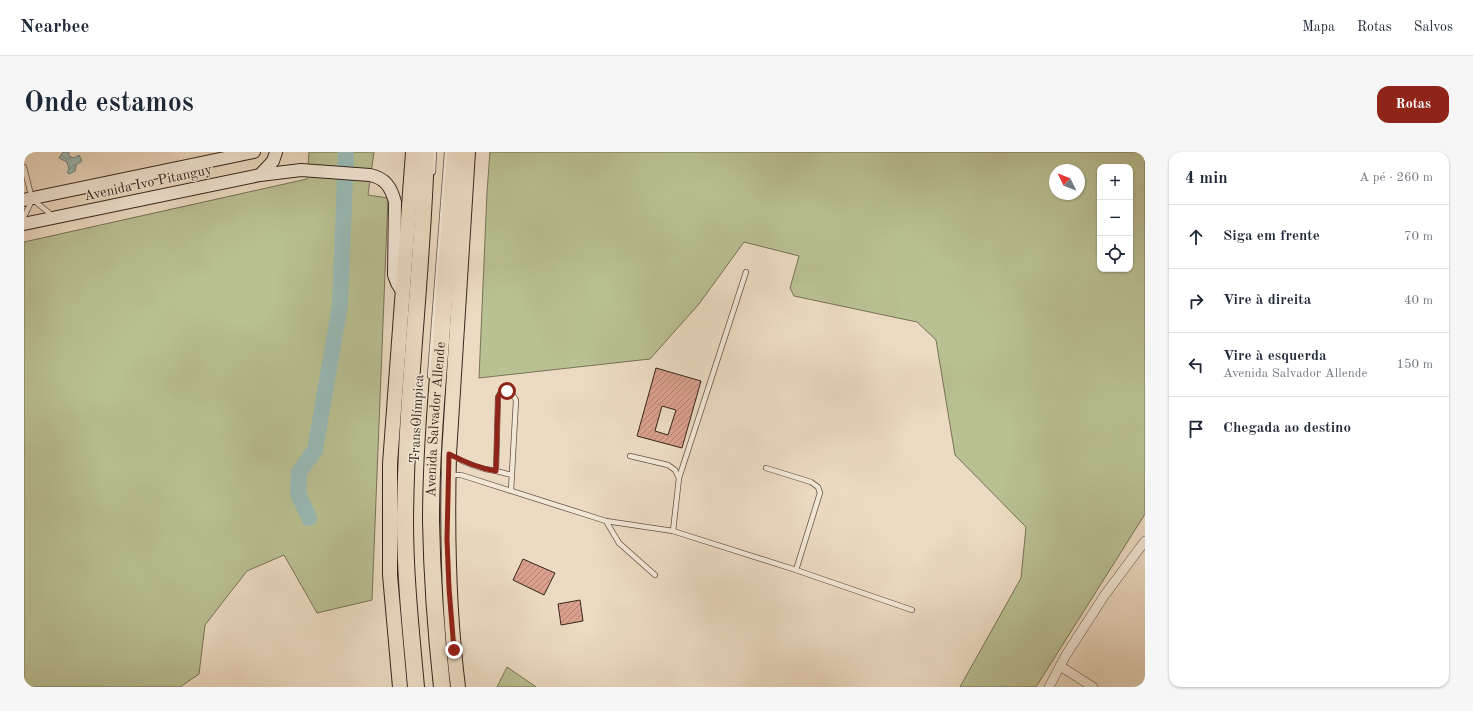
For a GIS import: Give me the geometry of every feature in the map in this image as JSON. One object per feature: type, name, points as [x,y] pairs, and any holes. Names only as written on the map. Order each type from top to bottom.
[{"type":"highway","name":"Avenida Salvador Allende","points":[[416,687],[407,589],[405,522],[407,456],[424,207],[426,152]]},
{"type":"highway","name":"Avenida Salvador Allende","points":[[442,687],[436,635],[431,527],[432,481],[435,413],[455,152]]},
{"type":"highway","points":[[463,152],[460,183],[464,194]]},
{"type":"main road","points":[[400,687],[390,575],[390,464],[413,152]]},
{"type":"main road","name":"Avenida Salvador Allende","points":[[458,687],[449,588],[447,539],[448,475],[464,194],[468,152]]},
{"type":"street","name":"Avenida Ivo Pitanguy","points":[[28,200],[254,152]]},
{"type":"street","points":[[260,175],[273,160],[276,152]]},
{"type":"street","name":"Avenida Ivo Pitanguy","points":[[24,224],[260,175],[301,170],[373,176],[385,181],[389,186],[395,202],[394,276],[402,291]]},
{"type":"street","points":[[1049,687],[1066,655],[1104,596],[1145,541]]},
{"type":"street","points":[[1060,666],[1093,687]]},
{"type":"lane","points":[[433,175],[434,152]]},
{"type":"lane","name":"TransOlímpica","points":[[430,385],[447,152]]},
{"type":"lane","points":[[24,167],[28,200],[24,217]]},
{"type":"lane","points":[[28,200],[55,218]]},
{"type":"lane","points":[[673,531],[679,478],[746,272]]},
{"type":"lane","points":[[496,471],[498,397],[501,392],[507,391],[513,395],[516,400],[511,491]]},
{"type":"lane","points":[[449,454],[463,462],[483,469],[512,475]]},
{"type":"lane","points":[[630,456],[668,465],[675,470],[679,478]]},
{"type":"lane","points":[[766,468],[811,482],[818,487],[820,493],[796,570]]},
{"type":"lane","points":[[448,475],[461,475],[606,521],[673,531],[796,570],[912,610]]},
{"type":"lane","points":[[606,521],[619,543],[655,575]]},
{"type":"green space","points":[[309,152],[374,152],[368,195],[388,198],[372,600],[317,613],[284,555],[247,571],[205,625],[199,674],[180,687],[28,687],[24,680],[24,242],[307,179]]},
{"type":"green space","points":[[490,152],[1145,152],[1145,514],[1036,687],[960,687],[1021,578],[1026,527],[955,455],[936,340],[917,322],[794,296],[790,288],[799,256],[744,242],[699,304],[650,359],[479,378]]},
{"type":"green space","points":[[507,667],[536,687],[497,687]]},
{"type":"water","points":[[63,152],[69,152],[69,156],[74,158],[79,155],[82,161],[76,165],[75,171],[69,174],[67,172],[69,169],[67,162],[59,158]]},
{"type":"building","points":[[656,368],[701,381],[682,448],[637,436]],"holes":[[[662,406],[676,410],[668,435],[655,431]]]},
{"type":"building","points":[[523,559],[555,573],[544,595],[513,580]]},
{"type":"building","points":[[580,600],[583,621],[561,625],[558,604]]},
{"type":"waterway","points":[[309,518],[298,493],[299,472],[315,450],[340,305],[346,152]]},
{"type":"route","points":[[454,650],[447,539],[449,454],[463,462],[483,469],[496,471],[498,397],[501,392],[507,391]]}]
